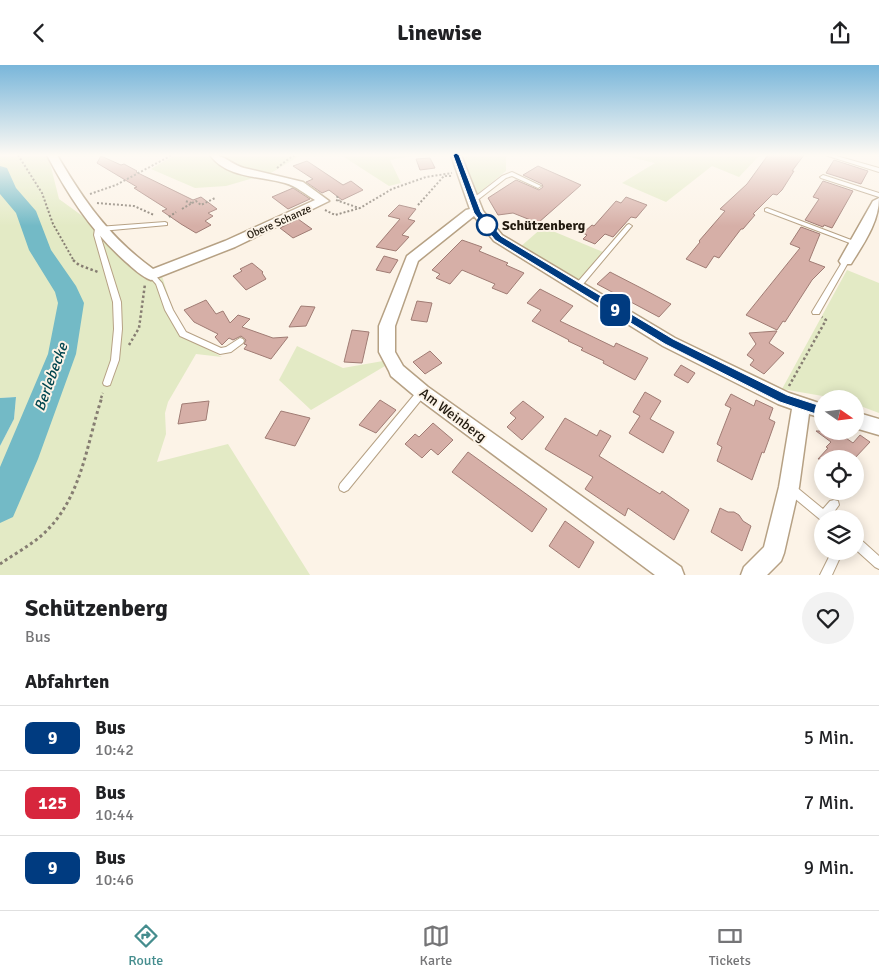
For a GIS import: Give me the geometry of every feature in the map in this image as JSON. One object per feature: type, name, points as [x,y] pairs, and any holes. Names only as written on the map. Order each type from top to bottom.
[{"type":"street","points":[[65,179],[78,201],[98,229],[126,258],[151,275]]},
{"type":"street","name":"Obere Schanze","points":[[151,275],[230,244],[323,201],[299,184],[287,179]]},
{"type":"street","points":[[465,179],[475,207],[498,238],[669,342],[792,402],[814,409]]},
{"type":"street","points":[[846,261],[879,201]]},
{"type":"street","name":"Am Weinberg","points":[[475,207],[412,259],[386,326],[387,352],[397,371],[422,392],[673,575]]},
{"type":"street","points":[[752,575],[773,553],[789,487],[792,402]]},
{"type":"street","points":[[864,423],[879,427]]},
{"type":"lane","points":[[475,207],[502,179]]},
{"type":"lane","points":[[521,179],[538,186]]},
{"type":"lane","points":[[829,179],[879,195]]},
{"type":"lane","points":[[767,210],[857,244]]},
{"type":"lane","points":[[107,383],[115,360],[118,329],[117,302],[97,235],[98,229],[165,224]]},
{"type":"lane","points":[[577,287],[629,226]]},
{"type":"lane","points":[[816,312],[846,261]]},
{"type":"lane","points":[[151,275],[159,283],[169,310],[183,334],[220,351],[228,350],[240,341]]},
{"type":"lane","points":[[344,487],[422,392]]},
{"type":"lane","points":[[789,487],[817,510]]},
{"type":"lane","points":[[831,510],[834,505]]},
{"type":"lane","points":[[864,550],[879,563]]},
{"type":"lane","points":[[826,575],[834,560]]},
{"type":"path","points":[[34,179],[42,193],[53,224],[66,243],[73,260],[79,265],[108,277]]},
{"type":"path","points":[[78,201],[128,179]]},
{"type":"path","points":[[317,205],[335,215],[360,208],[392,189],[421,179]]},
{"type":"path","points":[[418,205],[442,179]]},
{"type":"path","points":[[337,196],[340,200],[337,201],[360,208]]},
{"type":"path","points":[[182,209],[196,201],[201,205],[215,199]]},
{"type":"path","points":[[78,201],[119,203],[151,213],[165,224]]},
{"type":"path","points":[[185,201],[192,203]]},
{"type":"path","points":[[115,360],[123,354],[140,328],[145,282],[151,275]]},
{"type":"path","points":[[792,402],[826,320],[816,312]]},
{"type":"path","points":[[0,564],[42,535],[70,501],[84,465],[93,424],[107,383]]},
{"type":"green space","points":[[0,179],[54,179],[59,199],[161,273],[181,335],[222,357],[196,354],[168,402],[165,413],[166,434],[157,462],[228,444],[310,575],[0,575],[0,446],[14,419],[16,397],[0,398]]},
{"type":"green space","points":[[174,179],[251,179],[226,186],[195,188]]},
{"type":"green space","points":[[378,179],[399,179],[401,183],[389,186]]},
{"type":"green space","points":[[470,179],[496,179],[476,195]]},
{"type":"green space","points":[[629,179],[696,179],[666,202],[622,183]]},
{"type":"green space","points":[[543,227],[603,252],[577,283],[519,248]]},
{"type":"green space","points":[[847,270],[879,283],[879,413],[864,407],[864,390],[814,390],[814,395],[782,389]]},
{"type":"green space","points":[[297,346],[343,368],[383,361],[385,366],[311,410],[279,380]]},
{"type":"water","points":[[16,397],[14,419],[0,446],[0,398]]},
{"type":"building","points":[[123,179],[150,179],[193,200],[201,197],[217,209],[208,213],[213,216],[205,221],[211,225],[196,233],[162,211],[167,209],[134,188],[137,187]]},
{"type":"building","points":[[313,179],[334,179],[343,185],[351,181],[363,190],[342,200],[329,190],[322,193],[306,182]]},
{"type":"building","points":[[531,179],[567,179],[581,185],[538,223],[513,213],[498,215],[488,198],[516,180],[539,190],[543,187],[542,184]]},
{"type":"building","points":[[751,179],[789,179],[777,195],[773,194],[753,214],[755,215],[741,229],[719,258],[714,256],[706,268],[686,259],[725,211],[720,209]]},
{"type":"building","points":[[844,179],[864,179],[861,184]]},
{"type":"building","points":[[823,181],[853,191],[832,228],[824,225],[823,227],[805,220],[819,199],[813,197]]},
{"type":"building","points":[[293,188],[310,199],[288,209],[272,197]]},
{"type":"building","points":[[626,197],[647,205],[636,218],[631,217],[613,237],[605,234],[595,244],[583,239],[587,235],[583,233],[592,225],[594,226],[616,201],[621,203]]},
{"type":"building","points":[[399,205],[416,209],[408,219],[415,221],[402,235],[409,237],[396,251],[376,247],[400,219],[388,216]]},
{"type":"building","points":[[298,219],[312,229],[293,238],[280,228]]},
{"type":"building","points":[[801,227],[820,234],[809,261],[825,267],[812,280],[785,322],[783,321],[777,330],[746,315],[800,248],[790,244]]},
{"type":"building","points":[[462,240],[482,247],[479,251],[508,263],[506,265],[524,273],[507,294],[492,288],[495,284],[462,270],[450,284],[436,278],[440,274],[432,270]]},
{"type":"building","points":[[384,256],[398,260],[390,273],[376,270]]},
{"type":"building","points":[[252,263],[263,272],[266,279],[246,290],[233,276],[242,271],[240,269]]},
{"type":"building","points":[[610,272],[671,304],[659,317],[597,284]]},
{"type":"building","points":[[540,289],[573,306],[560,321],[614,347],[616,343],[648,358],[635,380],[603,363],[604,361],[581,350],[583,348],[532,321],[541,310],[527,303]]},
{"type":"building","points":[[206,300],[216,314],[223,311],[230,323],[238,315],[250,319],[242,327],[273,338],[288,337],[271,359],[244,349],[247,345],[244,344],[246,340],[241,336],[233,340],[229,338],[222,345],[215,337],[218,334],[194,322],[184,310]]},
{"type":"building","points":[[417,301],[432,303],[427,322],[411,320]]},
{"type":"building","points":[[301,306],[315,307],[306,326],[289,327]]},
{"type":"building","points":[[352,330],[369,332],[362,363],[344,362]]},
{"type":"building","points":[[777,331],[769,343],[784,353],[764,374],[750,365],[754,360],[747,355],[756,344],[749,333]]},
{"type":"building","points":[[430,351],[442,363],[425,374],[413,362]]},
{"type":"building","points":[[681,365],[695,373],[688,383],[674,375]]},
{"type":"building","points":[[645,392],[661,401],[650,419],[674,432],[663,453],[629,433],[640,416],[633,412]]},
{"type":"building","points":[[731,394],[754,406],[756,400],[773,408],[769,419],[775,422],[752,480],[717,461],[722,447],[717,444],[731,408],[725,405]]},
{"type":"building","points":[[380,400],[396,410],[376,433],[359,425]]},
{"type":"building","points":[[209,401],[206,420],[178,424],[182,404]]},
{"type":"building","points":[[523,401],[544,417],[522,440],[507,427],[516,418],[510,413]]},
{"type":"building","points":[[281,411],[310,418],[295,446],[265,438]]},
{"type":"building","points":[[565,418],[597,436],[600,430],[611,436],[599,456],[660,494],[662,491],[689,510],[674,540],[628,508],[625,516],[585,489],[593,477],[545,449]]},
{"type":"building","points":[[433,423],[453,440],[438,455],[431,449],[422,458],[405,444],[415,434],[419,437]]},
{"type":"building","points":[[864,438],[870,442],[862,450],[826,450],[828,448],[826,447],[831,442],[828,440],[849,440],[853,443],[856,440],[864,440]]},
{"type":"building","points":[[468,452],[547,509],[532,532],[452,472]]},
{"type":"building","points":[[720,508],[728,512],[734,512],[751,526],[742,551],[711,532]]},
{"type":"building","points":[[565,521],[594,542],[579,568],[549,546]]},
{"type":"waterway","name":"Berlebecke","points":[[0,505],[21,459],[62,354],[71,303],[67,292],[40,250],[26,211],[7,190],[3,179]]},
{"type":"bus line","name":"9","points":[[465,179],[477,213],[498,238],[669,342],[784,399],[814,409]]},
{"type":"place","name":"Schützenberg","points":[[487,225]]}]
